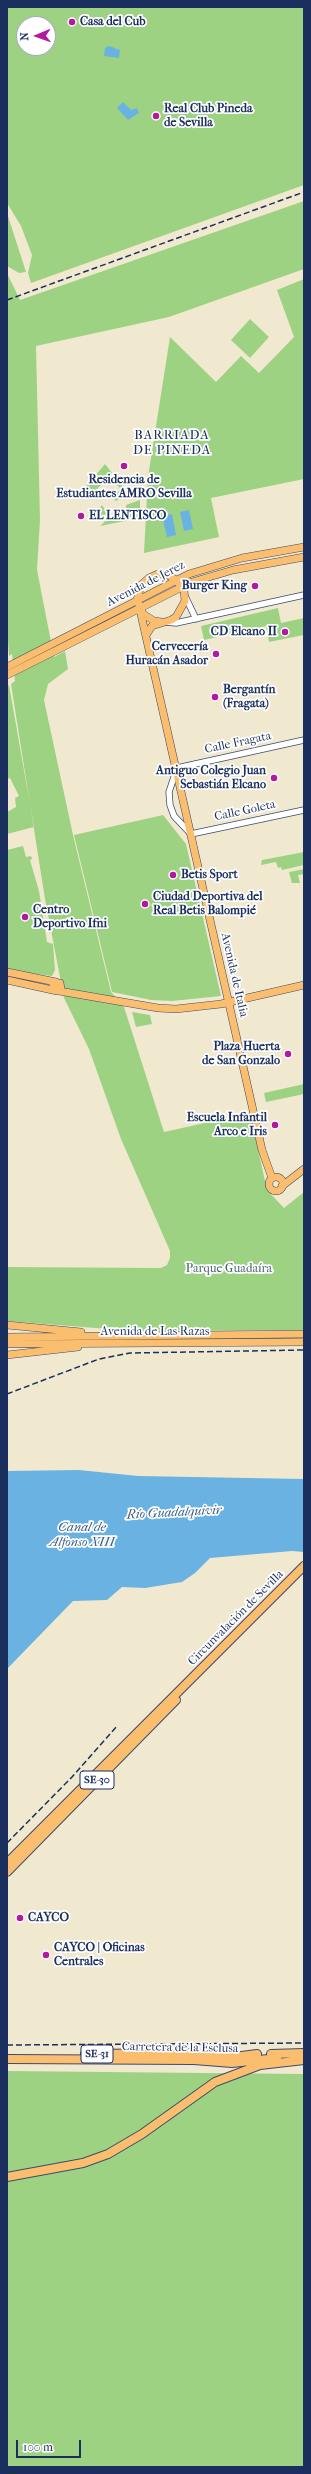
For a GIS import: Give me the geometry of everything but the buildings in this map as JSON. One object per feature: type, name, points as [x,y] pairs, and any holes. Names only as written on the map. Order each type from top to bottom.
[{"type":"highway","name":"Circunvalación de Sevilla","points":[[7,1863],[177,1691],[185,1686],[304,1566]]},
{"type":"highway","name":"Circunvalación de Sevilla","points":[[7,1872],[181,1695],[185,1686]]},
{"type":"highway","name":"Carretera de la Esclusa","points":[[7,2054],[206,2055],[234,2057],[304,2053]]},
{"type":"highway","name":"Carretera de la Esclusa","points":[[7,2061],[18,2059],[194,2060],[220,2063],[271,2058],[304,2060]]},
{"type":"highway","points":[[7,2177],[83,2163],[108,2154],[142,2134],[214,2082],[260,2065],[304,2060]]},
{"type":"main road","name":"Avenida de Jerez","points":[[10,670],[176,580],[220,563],[304,547]]},
{"type":"main road","name":"Avenida de Jerez","points":[[53,648],[139,609],[182,586],[233,570],[304,557]]},
{"type":"main road","points":[[138,600],[139,589],[149,578],[163,574],[176,580],[182,586],[185,595],[180,612],[164,622],[152,626],[146,635]]},
{"type":"main road","name":"Avenida de Italia","points":[[138,600],[192,834],[262,1150],[272,1178],[270,1184],[275,1192],[280,1191],[282,1186]]},
{"type":"main road","points":[[139,609],[147,618],[164,622]]},
{"type":"main road","points":[[7,972],[57,987],[158,1008],[192,1009],[304,986]]},
{"type":"main road","points":[[7,980],[57,987]]},
{"type":"main road","points":[[272,1178],[276,1177],[282,1186],[304,1169]]},
{"type":"main road","points":[[7,1325],[121,1340]]},
{"type":"main road","name":"Avenida de Las Razas","points":[[7,1344],[304,1334]]},
{"type":"main road","name":"Avenida de Las Razas","points":[[7,1336],[121,1340],[304,1342]]},
{"type":"main road","points":[[7,1355],[121,1340]]},
{"type":"street","points":[[185,595],[196,619]]},
{"type":"street","points":[[164,622],[176,623],[304,595]]},
{"type":"street","name":"Calle Fragata","points":[[176,768],[304,740]]},
{"type":"street","points":[[176,768],[170,786],[170,805],[178,821],[192,834]]},
{"type":"street","name":"Calle Goleta","points":[[192,834],[304,810]]},
{"type":"green space","name":"Real Club Pineda de Sevilla","points":[[7,7],[304,7],[304,185],[31,283],[28,273],[32,255],[21,226],[7,203]]},
{"type":"green space","name":"Parque Guadaíra","points":[[304,201],[304,269],[169,317],[36,346],[40,520],[37,570],[54,657],[65,651],[68,669],[48,684],[44,700],[73,835],[111,992],[124,1007],[164,1132],[250,1113],[267,1190],[284,1208],[304,1192],[304,1330],[133,1331],[7,1321],[7,1267],[161,1268],[167,1265],[170,1258],[170,1251],[121,1139],[89,1049],[64,998],[45,899],[11,684],[15,681],[12,654],[9,656],[7,627],[7,273],[20,300]]},
{"type":"green space","points":[[7,213],[26,272],[19,273],[7,266]]},
{"type":"green space","points":[[304,279],[304,479],[211,498],[219,537],[144,553],[148,477],[170,337],[216,382],[241,356],[259,373],[294,337],[277,290]]},
{"type":"green space","points":[[250,319],[269,337],[250,358],[231,340]]},
{"type":"green space","points":[[105,464],[128,493],[116,501],[112,497],[121,489],[109,477],[94,492],[90,488],[82,491]]},
{"type":"green space","points":[[140,500],[140,518],[100,526],[110,517],[112,520],[126,509],[126,505]]},
{"type":"green space","points":[[102,505],[107,513],[100,519],[99,517],[95,520],[87,510],[91,514],[96,514]]},
{"type":"green space","points":[[278,608],[281,623],[304,618],[304,635],[269,642],[266,626],[204,640],[201,626]]},
{"type":"green space","points":[[9,685],[34,827],[7,834],[7,812],[16,807],[15,798],[19,796],[10,778],[7,779],[7,687]]},
{"type":"green space","name":"Ciudad Deportiva del Real Betis Balompié","points":[[163,815],[186,844],[221,996],[172,1001],[151,1000],[112,992],[74,835]]},
{"type":"green space","name":"Centro Deportivo Ifni","points":[[23,846],[26,857],[31,856],[32,859],[30,860],[39,891],[47,942],[53,944],[55,970],[52,976],[7,970],[7,850]]},
{"type":"green space","points":[[304,852],[304,865],[282,870],[281,867],[278,868],[276,862],[261,865],[262,860]]},
{"type":"green space","points":[[304,869],[304,874],[298,875],[300,883],[292,883],[289,872]]},
{"type":"green space","points":[[132,1012],[150,1015],[152,1024],[136,1027]]},
{"type":"green space","points":[[304,1084],[304,1094],[266,1102],[264,1093]]},
{"type":"green space","points":[[7,2071],[304,2074],[304,2467],[7,2467]]},
{"type":"water","points":[[109,46],[120,50],[119,58],[104,56],[105,48]]},
{"type":"water","points":[[123,102],[131,110],[137,108],[139,113],[128,120],[117,108]]},
{"type":"water","points":[[189,510],[193,529],[184,531],[180,512]]},
{"type":"water","points":[[172,514],[176,535],[167,537],[162,516]]},
{"type":"water","name":"Canal de Alfonso XIII","points":[[79,1470],[138,1476],[304,1479],[304,1552],[292,1551],[210,1558],[195,1573],[182,1582],[145,1588],[122,1587],[107,1600],[73,1601],[7,1669],[7,1471]]},
{"type":"railway","points":[[7,300],[304,192]]},
{"type":"railway","points":[[7,1394],[99,1359],[130,1353],[304,1350]]},
{"type":"railway","points":[[7,1843],[72,1777],[118,1725]]},
{"type":"railway","points":[[7,2045],[304,2043]]},
{"type":"place","name":"Casa del Cub","points":[[72,22]]},
{"type":"place","name":"Real Club Pineda de Sevilla","points":[[156,116]]},
{"type":"place","name":"Residencia de Estudiantes AMRO Sevilla","points":[[124,466]]},
{"type":"place","name":"EL LENTISCO","points":[[81,516]]},
{"type":"place","name":"Burger King","points":[[255,586]]},
{"type":"place","name":"CD Elcano II","points":[[285,632]]},
{"type":"place","name":"Cervecería Huracán Asador","points":[[216,654]]},
{"type":"place","name":"Bergantín (Fragata)","points":[[215,697]]},
{"type":"place","name":"Antiguo Colegio Juan Sebastián Elcano","points":[[274,778]]},
{"type":"place","name":"Betis Sport","points":[[173,875]]},
{"type":"place","name":"Ciudad Deportiva del Real Betis Balompié","points":[[145,904]]},
{"type":"place","name":"Centro Deportivo Ifni","points":[[25,917]]},
{"type":"place","name":"Plaza Huerta de San Gonzalo","points":[[288,1054]]},
{"type":"place","name":"Escuela Infantil Arco e Iris","points":[[275,1125]]},
{"type":"place","name":"CAYCO","points":[[20,1918]]},
{"type":"place","name":"CAYCO | Oficinas Centrales","points":[[46,1955]]},
{"type":"district","name":"BARRIADA DE PINEDA","points":[[172,444]]},
{"type":"water label","name":"Río Guadalquivir","points":[[174,1513]]}]
